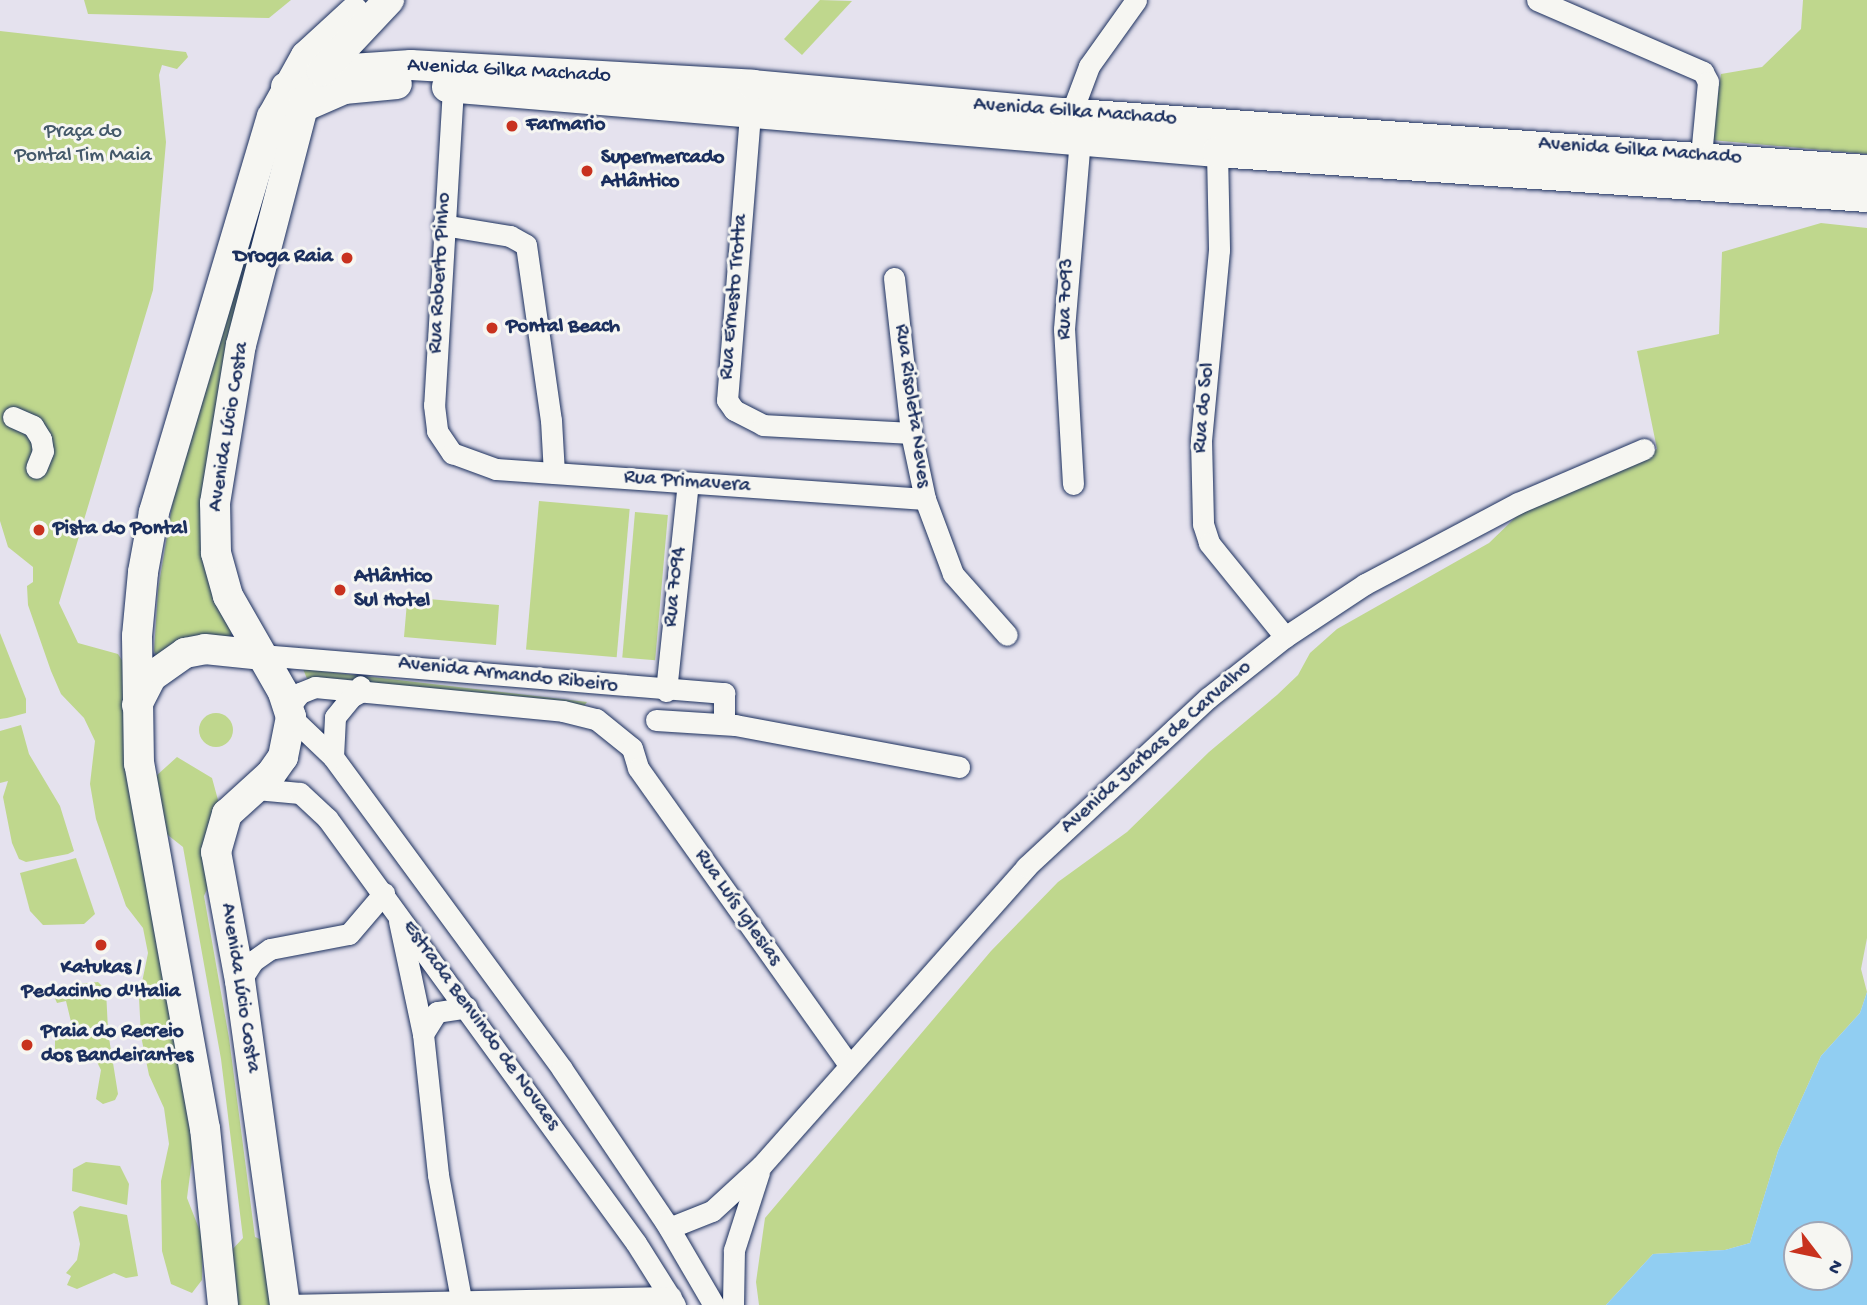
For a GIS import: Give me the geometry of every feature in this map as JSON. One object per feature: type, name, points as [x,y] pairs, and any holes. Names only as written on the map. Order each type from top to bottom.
[{"type":"main road","points":[[379,4],[381,37],[411,65]]},
{"type":"main road","name":"Avenida Lúcio Costa","points":[[223,1305],[205,1129],[149,836],[135,710],[137,636],[154,512],[272,117],[323,71],[379,4]]},
{"type":"main road","name":"Avenida Lúcio Costa","points":[[285,1305],[240,981],[216,852],[227,814],[256,789],[283,757],[290,712],[228,596],[216,553],[215,503],[241,345],[295,97],[312,49],[379,4]]},
{"type":"main road","name":"Avenida Gilka Machado","points":[[323,71],[411,65],[751,99],[1495,156],[1767,175],[1867,170]]},
{"type":"main road","name":"Avenida Gilka Machado","points":[[295,97],[369,85],[751,99]]},
{"type":"main road","name":"Avenida Gilka Machado","points":[[1078,123],[1217,152],[1701,156],[1767,175],[1867,197]]},
{"type":"main road","points":[[135,710],[150,677],[185,653],[205,649],[261,655]]},
{"type":"street","name":"Rua 7093","points":[[1073,484],[1064,329],[1078,123],[1089,66],[1136,0]]},
{"type":"street","points":[[1536,0],[1703,72],[1708,82],[1701,156]]},
{"type":"street","name":"Rua Roberto Pinho","points":[[452,453],[436,430],[435,405],[443,225],[453,88]]},
{"type":"street","name":"Rua Ernesto Trotta","points":[[751,99],[730,405],[753,421],[772,426],[911,433]]},
{"type":"street","name":"Rua do Sol","points":[[1217,152],[1219,250],[1201,440],[1203,524],[1209,543],[1285,637]]},
{"type":"street","points":[[443,225],[510,236],[526,245],[551,420],[554,473]]},
{"type":"street","name":"Rua Risoleta Neves","points":[[894,278],[911,433],[925,499],[953,574],[1007,635]]},
{"type":"street","points":[[13,417],[33,426],[41,439],[43,451],[36,468]]},
{"type":"street","name":"Avenida Jarbas de Carvalho","points":[[669,1228],[712,1211],[761,1166],[849,1065],[1072,822],[1208,698],[1285,637],[1365,584],[1573,477],[1644,449]]},
{"type":"street","name":"Rua Primavera","points":[[452,453],[480,466],[925,499]]},
{"type":"street","name":"Rua 7094","points":[[656,720],[688,483]]},
{"type":"street","name":"Avenida Armando Ribeiro","points":[[261,655],[367,662],[602,686],[725,694],[724,723]]},
{"type":"street","points":[[333,757],[335,717],[351,697],[362,691],[359,677],[367,662]]},
{"type":"street","points":[[395,665],[400,680],[395,693]]},
{"type":"street","points":[[596,719],[595,702],[602,686]]},
{"type":"street","name":"Avenida Armando Ribeiro","points":[[290,712],[307,688],[395,693],[563,711],[596,719],[632,748]]},
{"type":"street","name":"Estrada Benvindo de Novaes","points":[[290,712],[333,757],[562,1069],[669,1228],[714,1305]]},
{"type":"street","points":[[632,748],[656,720],[724,723],[959,767]]},
{"type":"street","name":"Rua Luís Iglesias","points":[[632,748],[638,768],[849,1065]]},
{"type":"street","name":"Estrada Benvindo de Novaes","points":[[256,789],[300,793],[314,804],[384,893],[467,1007],[673,1301]]},
{"type":"street","points":[[240,981],[253,961],[270,949],[349,934],[384,893]]},
{"type":"street","points":[[397,912],[423,1034],[438,1175],[462,1302]]},
{"type":"street","points":[[423,1034],[437,1012],[467,1007]]},
{"type":"street","name":"Avenida Jarbas de Carvalho","points":[[733,1305],[734,1250],[761,1166]]},
{"type":"street","points":[[285,1305],[673,1301]]},
{"type":"green space","points":[[84,0],[291,0],[269,18],[88,14]]},
{"type":"green space","points":[[820,0],[852,1],[802,55],[784,39]]},
{"type":"green space","points":[[1803,0],[1867,0],[1867,154],[1711,140],[1721,74],[1762,67],[1801,29]]},
{"type":"green space","name":"Praça do Pontal Tim Maia","points":[[0,31],[186,52],[188,57],[177,69],[162,65],[159,75],[166,142],[153,290],[59,603],[78,643],[118,654],[123,662],[193,1151],[187,1198],[203,1239],[202,1280],[192,1293],[171,1284],[162,1251],[161,1181],[169,1144],[164,1108],[149,1075],[141,1036],[139,997],[148,953],[143,928],[126,906],[96,819],[90,784],[95,741],[84,718],[61,694],[51,671],[28,605],[27,586],[33,582],[33,567],[8,547],[0,521]]},
{"type":"green space","points":[[282,129],[228,356],[231,637],[157,657],[154,651],[158,590],[173,500]]},
{"type":"green space","points":[[1821,223],[1867,228],[1867,938],[1861,969],[1867,992],[1860,1013],[1821,1056],[1778,1151],[1750,1243],[1725,1250],[1653,1254],[1606,1305],[759,1305],[756,1282],[765,1218],[991,951],[1058,882],[1127,832],[1209,752],[1298,675],[1310,653],[1337,629],[1489,543],[1519,514],[1657,449],[1637,351],[1719,334],[1722,252]]},
{"type":"green space","points":[[539,501],[630,509],[617,657],[526,649]]},
{"type":"green space","points":[[635,512],[668,515],[655,660],[622,657]]},
{"type":"green space","points":[[393,596],[499,605],[496,645],[404,637],[407,602],[393,600]]},
{"type":"green space","points":[[0,633],[26,699],[26,713],[0,719]]},
{"type":"green space","points":[[303,669],[587,702],[581,710],[308,681]]},
{"type":"green space","points":[[216,713],[228,718],[233,730],[228,742],[216,747],[204,742],[199,730],[204,718]]},
{"type":"green space","points":[[21,725],[29,754],[60,806],[74,851],[68,854],[26,862],[19,859],[12,843],[3,797],[8,781],[0,783],[0,731]]},
{"type":"green space","points":[[177,757],[212,778],[221,811],[214,873],[204,896],[229,1038],[255,1237],[272,1244],[276,1305],[233,1305],[229,1253],[243,1238],[221,1059],[183,847],[164,832],[156,776]]},
{"type":"green space","points":[[76,858],[95,914],[84,924],[43,925],[30,911],[20,873]]},
{"type":"green space","points":[[98,982],[106,990],[108,1030],[72,1026],[66,1001],[57,1003],[52,992],[60,986]]},
{"type":"green space","points":[[78,1033],[109,1038],[118,1094],[115,1100],[103,1104],[96,1099],[101,1070],[91,1050],[68,1058],[55,1050],[55,1035]]},
{"type":"green space","points":[[86,1162],[120,1166],[129,1184],[127,1205],[72,1191],[73,1169]]},
{"type":"green space","points":[[80,1206],[127,1215],[138,1276],[126,1278],[114,1273],[77,1289],[67,1285],[71,1276],[66,1273],[77,1260],[80,1244],[73,1212]]},
{"type":"water","points":[[1867,992],[1867,1305],[1606,1305],[1653,1254],[1725,1250],[1750,1243],[1778,1151],[1821,1056],[1860,1013]]},
{"type":"place","name":"Farmario","points":[[512,126]]},
{"type":"place","name":"Supermercado Atlântico","points":[[587,171]]},
{"type":"place","name":"Droga Raia","points":[[347,258]]},
{"type":"place","name":"Pontal Beach","points":[[492,328]]},
{"type":"place","name":"Pista do Pontal","points":[[39,530]]},
{"type":"place","name":"Atlântico Sul Hotel","points":[[340,590]]},
{"type":"place","name":"Katukas / Pedacinho d'Italia","points":[[101,945]]},
{"type":"place","name":"Praia do Recreio dos Bandeirantes","points":[[27,1045]]}]
